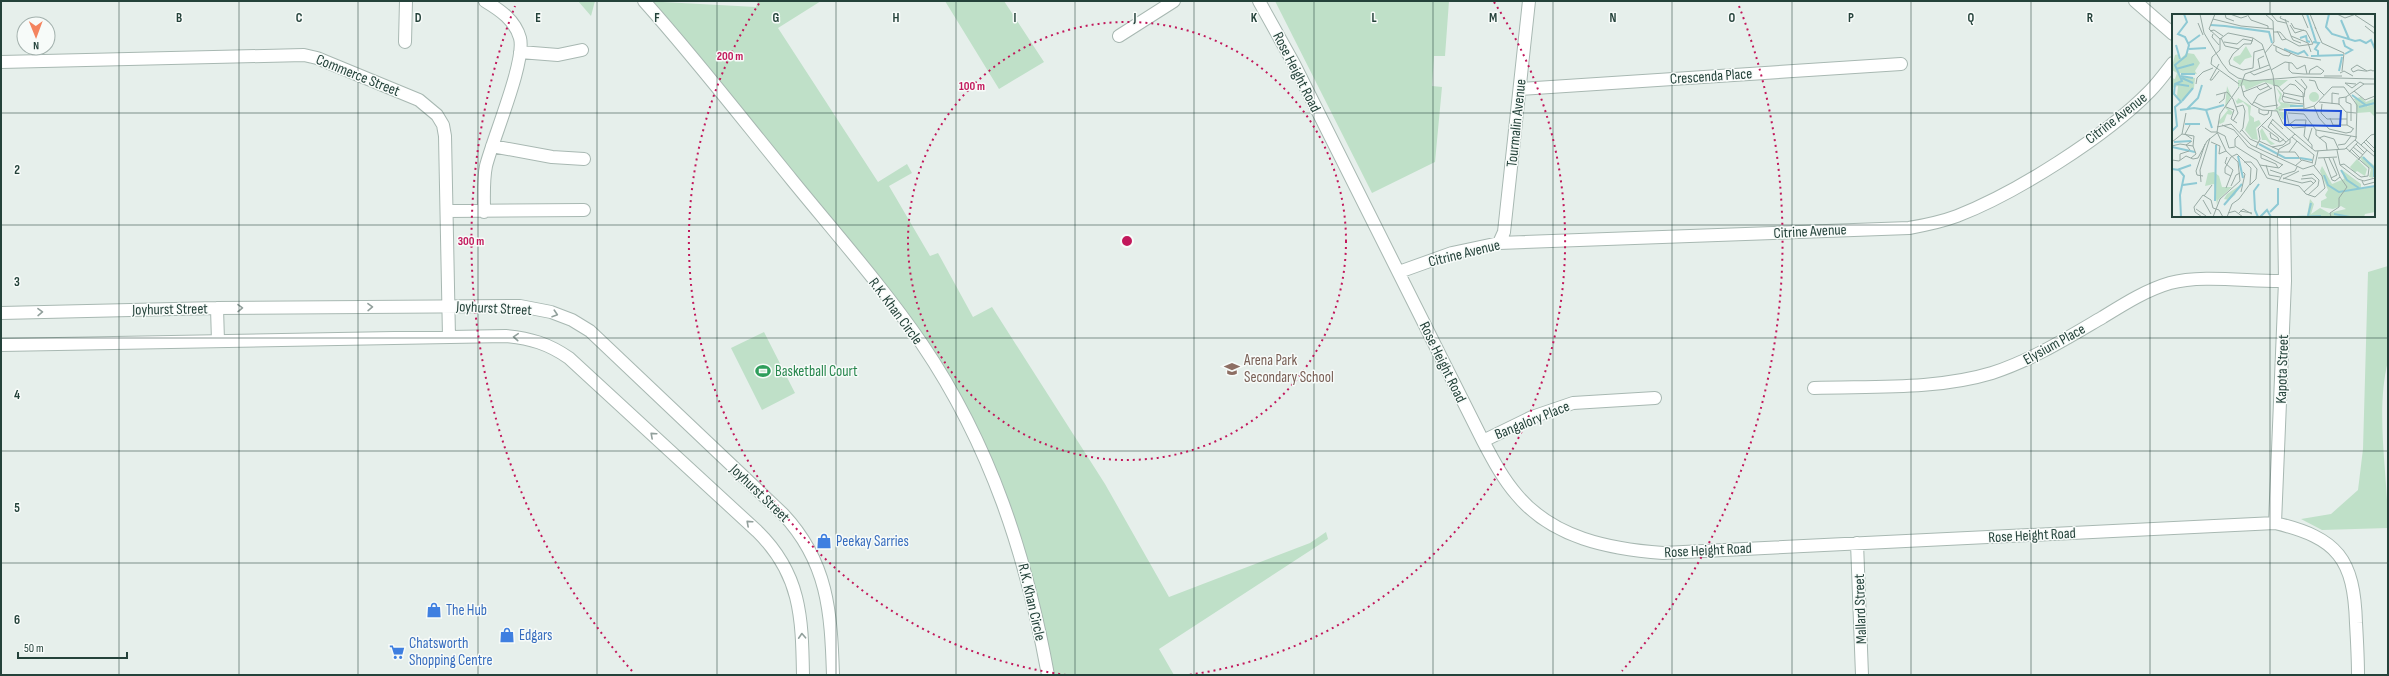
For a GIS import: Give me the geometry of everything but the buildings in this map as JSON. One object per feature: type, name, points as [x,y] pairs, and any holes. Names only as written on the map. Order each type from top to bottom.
[{"type":"street","points":[[405,42],[406,1]]},
{"type":"street","points":[[484,212],[484,181],[492,146],[520,52],[520,38],[512,22],[503,12],[485,1]]},
{"type":"street","name":"R.K. Khan Circle","points":[[644,1],[700,66],[879,287],[922,345],[967,421],[1000,494],[1028,577],[1048,675]]},
{"type":"street","points":[[1118,36],[1174,1]]},
{"type":"street","name":"Rose Height Road","points":[[1259,1],[1294,64],[1483,441],[1517,495],[1534,513],[1563,530],[1605,546],[1663,553],[2275,522],[2306,532],[2330,546],[2343,559],[2349,571],[2355,600],[2358,675]]},
{"type":"street","name":"Tourmalin Avenue","points":[[1499,244],[1504,232],[1529,1]]},
{"type":"street","points":[[2135,1],[2172,33]]},
{"type":"street","points":[[520,52],[558,55],[582,50]]},
{"type":"street","name":"Commerce Street","points":[[1,62],[286,56],[317,58],[419,100],[437,115],[443,125],[445,136],[449,336]]},
{"type":"street","name":"Crescenda Place","points":[[1520,89],[1901,64]]},
{"type":"street","name":"Citrine Avenue","points":[[1399,272],[1452,253],[1499,244],[1909,228],[1937,223],[1975,208],[2014,188],[2098,135],[2151,91],[2172,64]]},
{"type":"street","points":[[492,146],[545,156],[584,158]]},
{"type":"street","points":[[447,211],[484,212],[584,210]]},
{"type":"street","name":"Kapota Street","points":[[2275,522],[2285,281],[2284,217]]},
{"type":"street","name":"Elysium Place","points":[[1814,388],[1905,385],[1947,382],[1977,377],[2030,359],[2132,299],[2165,285],[2189,280],[2285,281]]},
{"type":"street","name":"Joyhurst Street","points":[[1,313],[217,308],[520,306],[551,312],[572,320],[590,331],[783,514],[810,549],[825,584],[832,641],[833,675]]},
{"type":"street","points":[[217,308],[218,341]]},
{"type":"street","name":"Joyhurst Street","points":[[1,345],[449,336],[522,337],[534,339],[558,350],[769,542],[785,565],[797,595],[802,634],[803,675]]},
{"type":"street","name":"Bangalory Place","points":[[1483,441],[1532,417],[1573,402],[1655,398]]},
{"type":"street","name":"Mallard Street","points":[[1856,543],[1862,675]]},
{"type":"green space","points":[[578,1],[595,1],[591,16]]},
{"type":"green space","points":[[644,1],[756,7],[758,1],[821,1],[778,28],[878,182],[907,164],[912,173],[889,186],[930,256],[938,253],[973,317],[992,307],[1105,484],[1169,597],[1310,543],[1326,532],[1328,539],[1159,649],[1174,675],[1046,675],[1038,628],[988,469],[922,346]]},
{"type":"green space","points":[[945,1],[1004,1],[1044,62],[999,89]]},
{"type":"green space","points":[[1275,1],[1449,1],[1445,56],[1434,56],[1432,86],[1442,87],[1435,162],[1372,193]]},
{"type":"green space","points":[[2388,266],[2388,361],[2384,381],[2382,423],[2388,528],[2322,530],[2301,519],[2331,514],[2358,490],[2363,449],[2368,272]]},
{"type":"green space","name":"Basketball Court","points":[[764,332],[795,393],[762,410],[731,348]]},
{"type":"place","name":"Arena Park Secondary School","points":[[1232,369]]},
{"type":"place","name":"Basketball Court","points":[[763,371]]},
{"type":"place","name":"Peekay Sarries","points":[[824,541]]},
{"type":"place","name":"The Hub","points":[[434,610]]},
{"type":"place","name":"Edgars","points":[[507,635]]},
{"type":"place","name":"Chatsworth Shopping Centre","points":[[397,652]]}]
